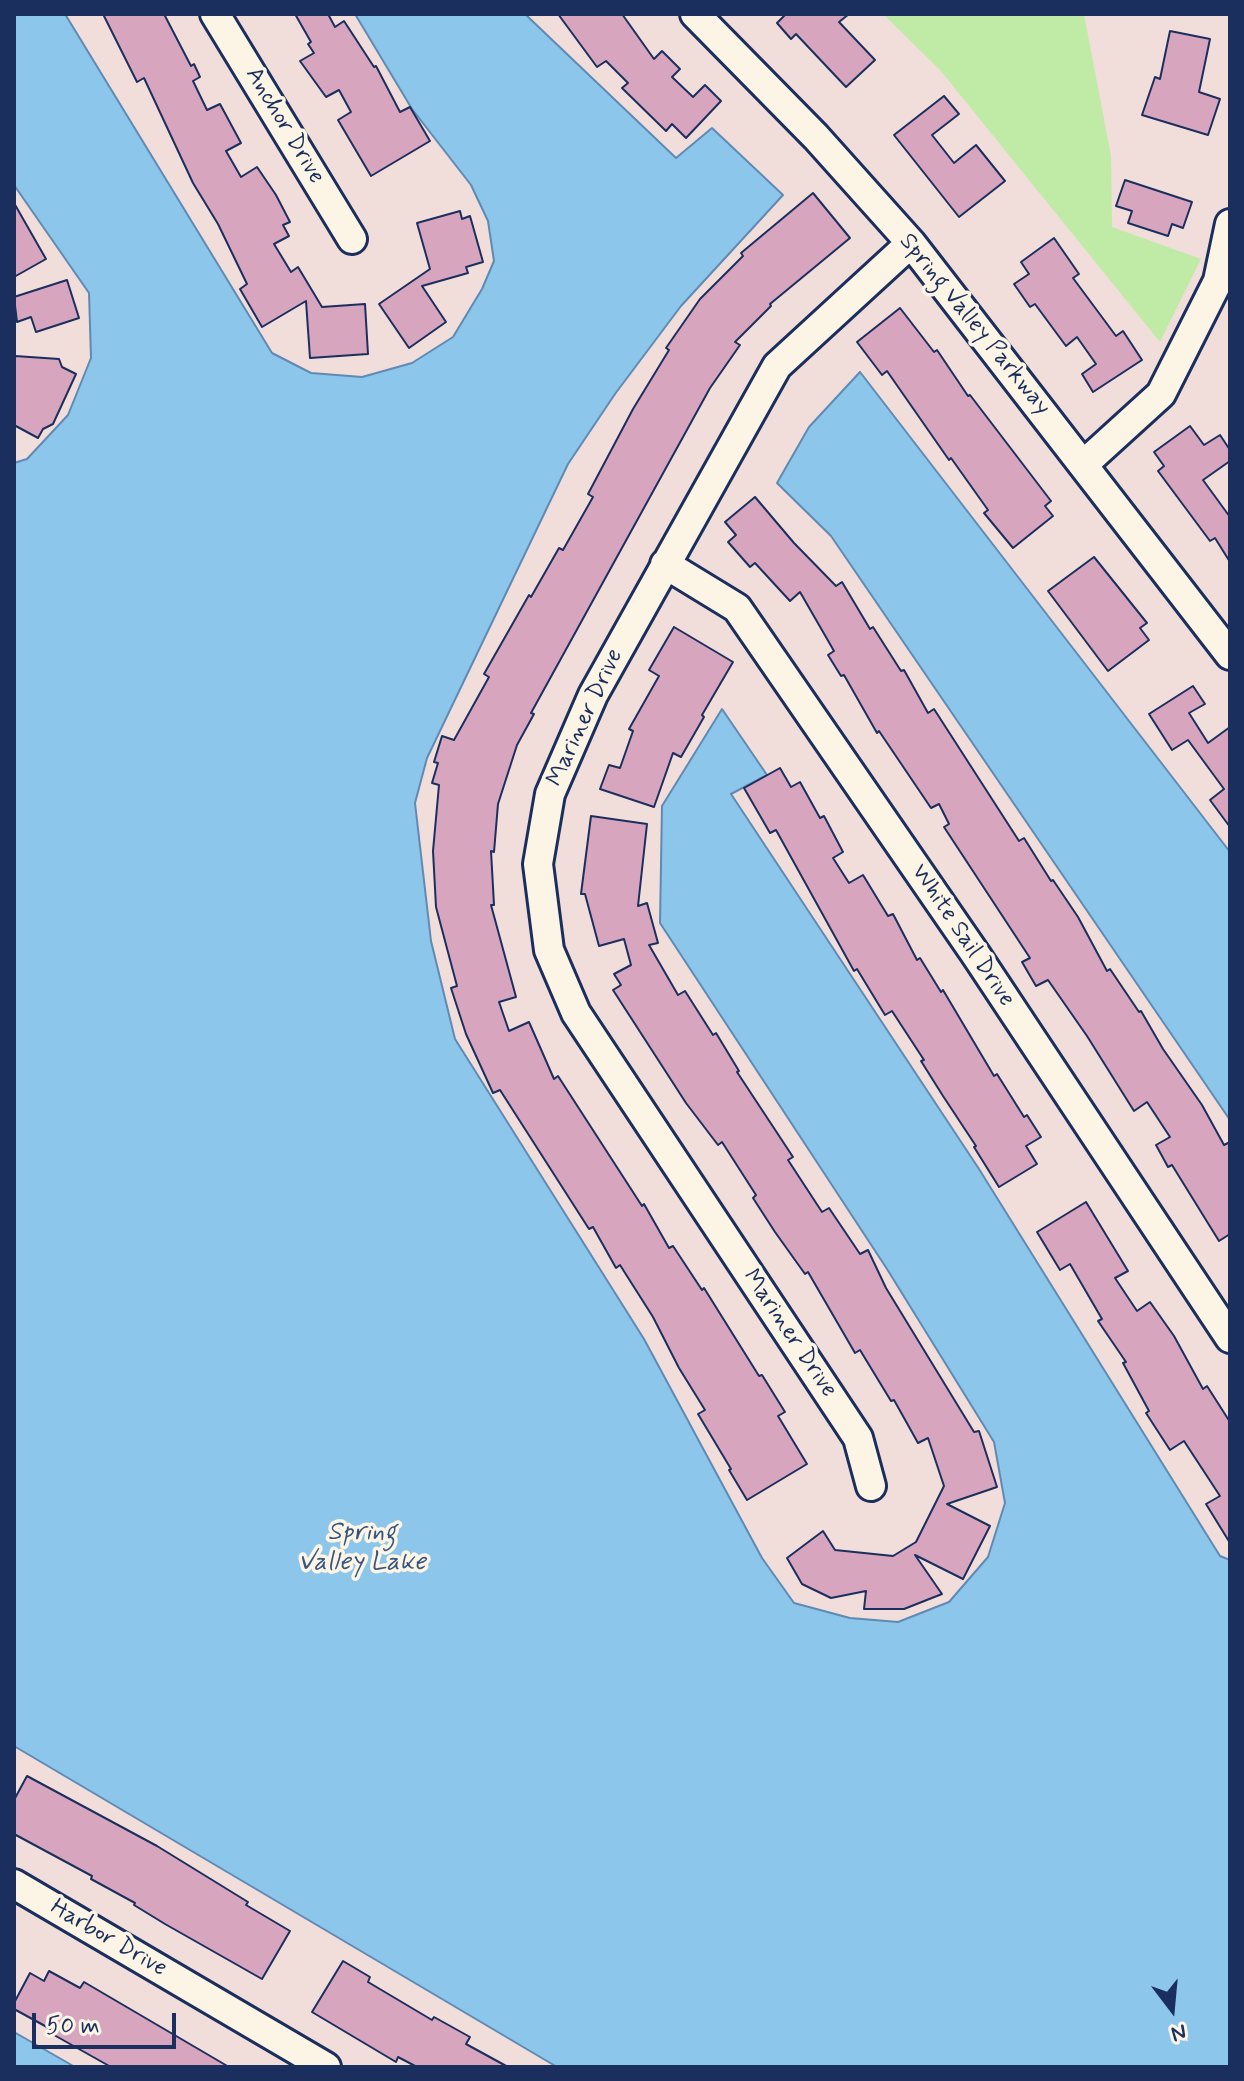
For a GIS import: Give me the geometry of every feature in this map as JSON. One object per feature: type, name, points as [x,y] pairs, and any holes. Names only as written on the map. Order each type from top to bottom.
[{"type":"street","name":"Anchor Drive","points":[[215,14],[352,239]]},
{"type":"street","name":"Spring Valley Parkway","points":[[695,14],[816,137],[911,243],[1230,655]]},
{"type":"street","points":[[1084,464],[1161,394],[1218,281],[1230,224]]},
{"type":"street","name":"Mariner Drive","points":[[871,1486],[858,1438],[576,1013],[549,950],[538,864],[550,794],[593,695],[777,366],[911,243]]},
{"type":"street","name":"White Sail Drive","points":[[665,564],[737,608],[976,955],[1230,1338]]},
{"type":"street","name":"Harbor Drive","points":[[14,1884],[326,2067]]},
{"type":"green space","points":[[883,14],[1084,14],[1111,156],[1112,227],[1201,259],[1160,342],[940,70]]},
{"type":"water","name":"Spring Valley Lake","points":[[14,14],[65,14],[272,353],[311,373],[362,377],[412,363],[453,337],[482,289],[494,261],[488,221],[471,185],[412,109],[355,14],[525,14],[676,158],[712,128],[783,195],[681,306],[615,394],[568,464],[427,758],[415,803],[431,941],[455,1039],[644,1339],[762,1558],[794,1603],[850,1618],[898,1622],[949,1602],[988,1557],[1005,1503],[994,1442],[887,1269],[660,923],[662,806],[722,709],[767,775],[731,794],[979,1169],[1220,1556],[1230,1560],[1230,2067],[557,2067],[14,1746],[14,463],[27,459],[68,415],[91,358],[89,293],[14,185]]},
{"type":"water","points":[[860,372],[1230,852],[1230,1120],[831,536],[777,483],[809,427]]},
{"type":"water","points":[[14,2032],[75,2067],[14,2067]]},
{"type":"building","points":[[103,14],[164,14],[200,77],[193,81],[207,110],[220,104],[241,143],[226,151],[241,177],[257,167],[290,222],[283,225],[289,236],[274,244],[291,272],[298,267],[322,307],[365,304],[368,354],[310,358],[306,301],[262,327],[240,289],[247,284],[218,224],[193,183],[144,78],[137,82]]},
{"type":"building","points":[[295,14],[328,14],[335,27],[344,21],[376,66],[400,112],[410,107],[430,141],[371,176],[338,120],[351,112],[339,90],[326,97],[300,61],[314,53]]},
{"type":"building","points":[[558,14],[622,14],[654,59],[662,51],[680,69],[672,77],[693,97],[705,85],[721,101],[686,138],[672,124],[666,131],[622,88],[628,83],[606,61],[597,67]]},
{"type":"building","points":[[786,14],[849,14],[839,22],[875,60],[846,87],[796,34],[791,39],[777,23]]},
{"type":"building","points":[[1170,31],[1210,39],[1199,92],[1220,99],[1208,135],[1142,115],[1155,77],[1160,79]]},
{"type":"building","points":[[944,96],[959,114],[932,135],[954,163],[976,145],[1005,181],[959,217],[894,135]]},
{"type":"building","points":[[1125,180],[1192,202],[1183,228],[1172,224],[1168,236],[1128,223],[1132,211],[1116,206]]},
{"type":"building","points":[[813,193],[850,238],[770,304],[735,342],[740,345],[710,388],[531,713],[534,714],[517,745],[498,804],[494,852],[491,851],[494,905],[491,905],[516,997],[499,1002],[509,1031],[529,1022],[554,1079],[558,1076],[642,1206],[644,1204],[669,1248],[673,1246],[702,1290],[704,1288],[759,1376],[762,1375],[785,1412],[778,1416],[807,1464],[747,1500],[698,1414],[705,1410],[653,1317],[620,1265],[616,1268],[593,1227],[589,1229],[500,1090],[493,1093],[466,1034],[451,988],[457,986],[436,907],[433,851],[439,785],[432,783],[438,763],[434,762],[442,736],[454,740],[489,677],[484,674],[529,595],[531,597],[559,548],[563,550],[593,497],[588,494],[633,409],[669,350],[666,348],[700,299],[743,256],[741,253]]},
{"type":"building","points":[[14,203],[46,259],[14,277]]},
{"type":"building","points":[[460,211],[462,219],[470,216],[483,262],[466,267],[468,273],[422,286],[446,322],[409,348],[379,304],[430,269],[417,223]]},
{"type":"building","points":[[1054,238],[1079,274],[1073,278],[1116,336],[1123,331],[1142,360],[1093,392],[1082,374],[1096,364],[1077,337],[1066,346],[1035,304],[1030,307],[1014,284],[1029,274],[1021,262]]},
{"type":"building","points":[[67,280],[79,318],[36,332],[31,317],[17,322],[14,297]]},
{"type":"building","points":[[900,308],[934,352],[937,350],[968,396],[1051,501],[1045,506],[1053,516],[1013,548],[984,513],[988,510],[887,371],[882,375],[857,342]]},
{"type":"building","points":[[15,356],[59,359],[62,367],[76,374],[53,424],[43,429],[38,438],[14,425]]},
{"type":"building","points":[[1190,426],[1204,445],[1220,435],[1230,450],[1230,461],[1203,480],[1230,517],[1230,562],[1215,538],[1210,541],[1158,471],[1164,466],[1154,452]]},
{"type":"building","points":[[755,497],[836,586],[842,582],[870,629],[873,627],[901,671],[904,670],[928,713],[934,709],[1019,841],[1024,838],[1053,880],[1078,917],[1107,971],[1110,969],[1141,1011],[1224,1145],[1230,1142],[1230,1234],[1219,1241],[1172,1165],[1168,1167],[1156,1145],[1170,1137],[1147,1102],[1134,1111],[1048,980],[1036,986],[1022,962],[1030,958],[944,827],[949,824],[939,804],[931,808],[879,731],[877,733],[844,675],[841,676],[828,655],[834,651],[800,592],[790,601],[755,563],[750,567],[728,542],[736,535],[725,522]]},
{"type":"building","points":[[1094,557],[1147,623],[1140,628],[1149,640],[1108,671],[1048,591]]},
{"type":"building","points":[[674,627],[733,662],[681,757],[673,753],[654,807],[600,789],[609,765],[620,768],[633,731],[629,729],[659,676],[649,670]]},
{"type":"building","points":[[1193,686],[1205,704],[1189,713],[1208,743],[1230,727],[1230,827],[1210,800],[1224,789],[1188,740],[1172,750],[1149,714]]},
{"type":"building","points":[[780,768],[791,787],[800,782],[820,818],[824,816],[843,852],[833,858],[849,883],[863,875],[888,916],[893,914],[917,960],[920,958],[941,992],[943,990],[994,1076],[997,1074],[1024,1117],[1027,1115],[1041,1137],[1026,1146],[1037,1164],[999,1187],[892,1011],[885,1015],[857,969],[854,971],[776,830],[770,833],[744,788]]},
{"type":"building","points":[[591,816],[647,824],[638,906],[647,903],[658,943],[649,945],[678,995],[685,991],[713,1035],[716,1033],[737,1072],[793,1157],[788,1160],[822,1212],[829,1208],[860,1254],[868,1250],[886,1288],[974,1432],[979,1431],[997,1487],[947,1504],[990,1526],[963,1579],[915,1555],[942,1594],[904,1609],[864,1609],[866,1591],[831,1598],[802,1584],[787,1558],[823,1531],[835,1550],[893,1556],[916,1542],[944,1486],[928,1438],[918,1443],[860,1350],[855,1353],[808,1272],[805,1274],[775,1232],[753,1198],[756,1195],[722,1142],[718,1145],[686,1103],[613,990],[621,985],[614,974],[631,965],[624,939],[599,946],[585,894],[581,894]]},
{"type":"building","points":[[1086,1202],[1128,1271],[1115,1278],[1137,1311],[1150,1302],[1174,1336],[1203,1389],[1207,1386],[1230,1422],[1230,1543],[1206,1504],[1220,1496],[1184,1441],[1170,1450],[1146,1413],[1149,1411],[1123,1363],[1126,1362],[1098,1321],[1102,1319],[1070,1264],[1060,1270],[1037,1232]]},
{"type":"building","points":[[27,1776],[157,1846],[290,1931],[262,1979],[165,1924],[91,1879],[92,1876],[14,1834],[14,1800]]},
{"type":"building","points":[[343,1961],[370,1977],[368,1982],[432,2020],[434,2017],[470,2037],[466,2044],[508,2067],[417,2067],[398,2057],[396,2062],[312,2012]]},
{"type":"building","points":[[49,1971],[80,1988],[84,1982],[229,2067],[111,2067],[14,2009],[14,2003],[30,1973],[44,1981]]}]
